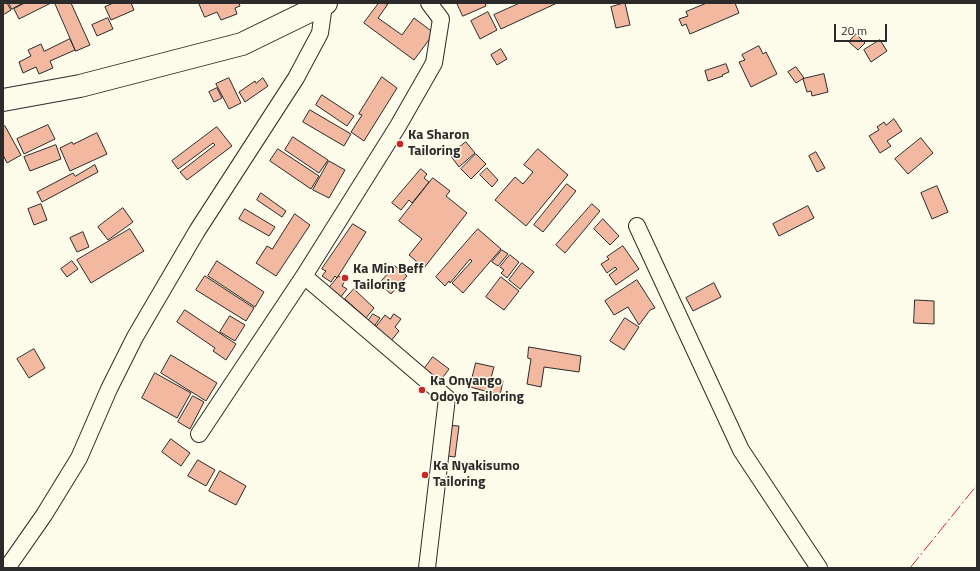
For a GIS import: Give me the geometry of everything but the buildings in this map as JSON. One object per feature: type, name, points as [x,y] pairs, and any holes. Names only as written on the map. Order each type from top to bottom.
[{"type":"main road","points":[[3,100],[80,86],[242,44],[325,4]]},
{"type":"street","points":[[199,434],[304,276],[398,126],[434,63],[441,19],[429,3]]},
{"type":"street","points":[[7,568],[44,515],[79,458],[109,389],[135,338],[197,231],[296,78],[320,33],[325,4]]},
{"type":"street","points":[[637,226],[741,450],[819,568]]},
{"type":"street","points":[[304,276],[447,398],[428,568]]},
{"type":"power","points":[[910,568],[977,485]]},
{"type":"place","name":"Ka Sharon Tailoring","points":[[400,144]]},
{"type":"place","name":"Ka Min Beff Tailoring","points":[[345,278]]},
{"type":"place","name":"Ka Onyango Odoyo Tailoring","points":[[422,390]]},
{"type":"place","name":"Ka Nyakisumo Tailoring","points":[[425,475]]}]
